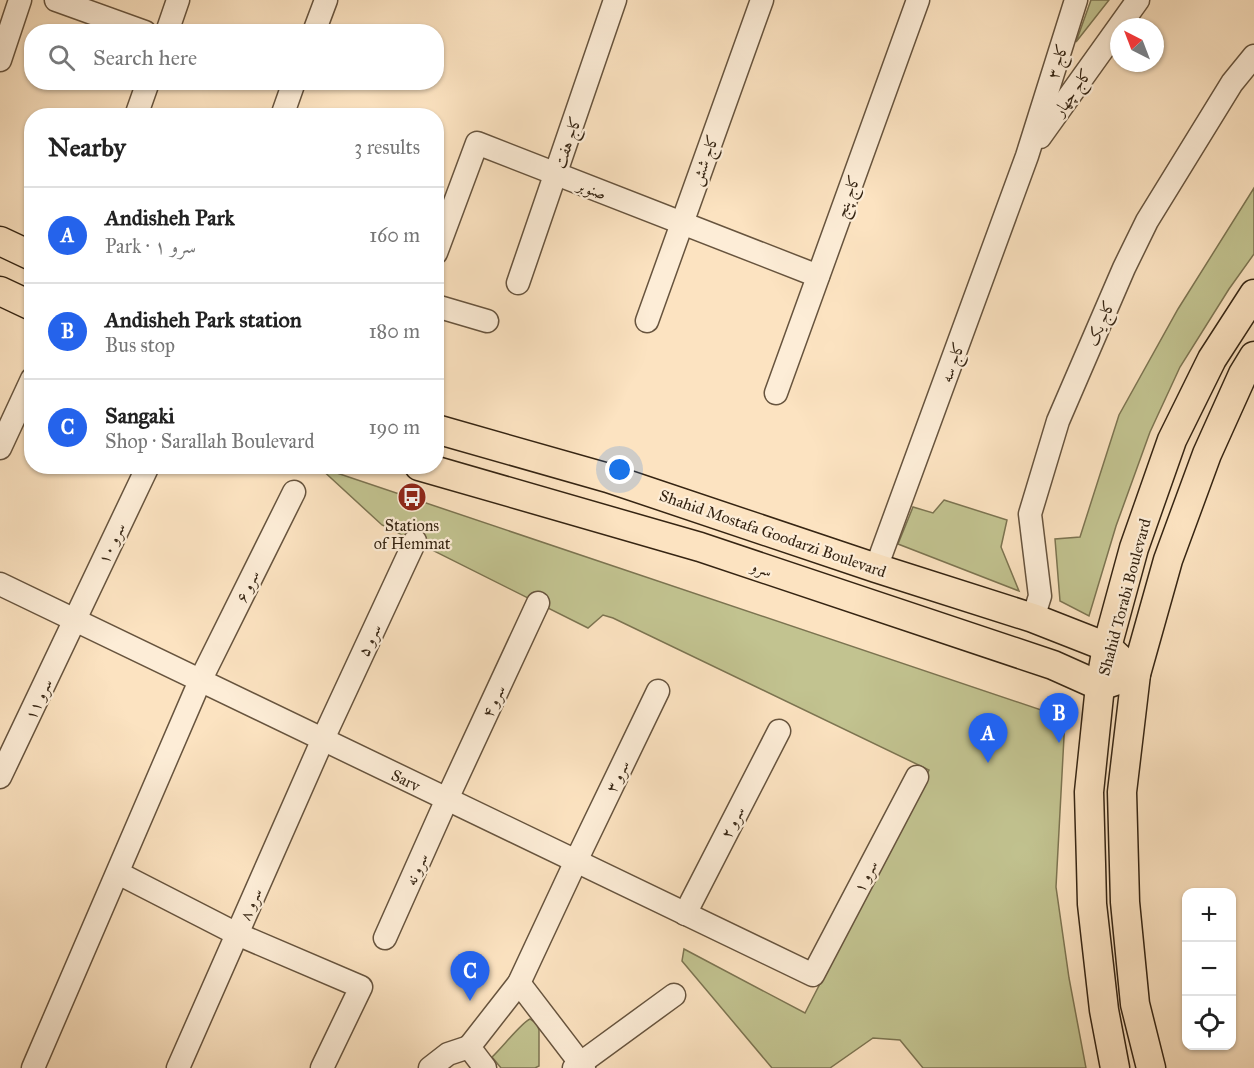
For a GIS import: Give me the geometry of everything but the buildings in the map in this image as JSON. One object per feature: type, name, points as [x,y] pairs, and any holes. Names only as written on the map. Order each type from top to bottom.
[{"type":"main road","points":[[0,241],[24,252]]},
{"type":"main road","points":[[0,291],[24,302]]},
{"type":"main road","name":"Shahid Torabi Boulevard","points":[[1115,1068],[1104,1010],[1092,904],[1089,792],[1100,686],[1107,647],[1134,548],[1172,440],[1212,359],[1254,294]]},
{"type":"main road","name":"Shahid Torabi Boulevard","points":[[1151,1068],[1135,1004],[1125,902],[1122,792],[1136,674],[1168,560],[1207,454],[1243,374],[1254,356]]},
{"type":"main road","name":"Shahid Mostafa Goodarzi Boulevard","points":[[444,431],[608,478],[876,568],[1034,618],[1107,647]]},
{"type":"main road","name":"سرو","points":[[444,473],[628,525],[700,548],[1053,665],[1100,686]]},
{"type":"main road","points":[[1100,686],[1136,674],[1107,647]]},
{"type":"street","points":[[0,60],[20,0]]},
{"type":"street","points":[[56,0],[123,24]]},
{"type":"street","points":[[170,24],[178,0]]},
{"type":"street","points":[[317,24],[326,0]]},
{"type":"street","name":"کاج هفت","points":[[518,283],[615,0]]},
{"type":"street","name":"کاج شش","points":[[647,321],[762,0]]},
{"type":"street","name":"کاج پنج","points":[[776,393],[918,0]]},
{"type":"street","name":"کاج ۳","points":[[1028,156],[1076,0]]},
{"type":"street","name":"کاج چهار","points":[[1028,156],[1138,0]]},
{"type":"street","name":"کاج یک","points":[[1034,618],[1040,596],[1030,514],[1058,421],[1124,268],[1147,221],[1232,83],[1254,56]]},
{"type":"street","points":[[139,108],[145,90]]},
{"type":"street","points":[[285,108],[291,90]]},
{"type":"street","name":"صنوبر","points":[[444,232],[477,143],[818,276]]},
{"type":"street","name":"کاج سه","points":[[876,568],[1028,156]]},
{"type":"street","points":[[444,308],[487,321]]},
{"type":"street","points":[[0,448],[24,396]]},
{"type":"street","name":"سرو ۱۰","points":[[75,620],[144,474]]},
{"type":"street","name":"سرو ۶","points":[[33,1068],[200,680],[294,492]]},
{"type":"street","name":"سرو ۵","points":[[323,740],[415,541]]},
{"type":"street","name":"Sarv","points":[[0,584],[813,975]]},
{"type":"street","name":"سرو ۴","points":[[447,799],[538,603]]},
{"type":"street","name":"سرو ۱۱","points":[[0,777],[75,620]]},
{"type":"street","name":"سرو ۳","points":[[469,1047],[519,983],[658,691]]},
{"type":"street","name":"سرو ۲","points":[[685,914],[779,731]]},
{"type":"street","name":"سرو ۸","points":[[178,1068],[323,740]]},
{"type":"street","name":"سرو ۱","points":[[813,975],[917,777]]},
{"type":"street","name":"سرو نه","points":[[385,938],[447,799]]},
{"type":"street","points":[[118,873],[237,934],[361,987],[322,1068]]},
{"type":"street","points":[[519,983],[579,1066],[674,995]]},
{"type":"street","points":[[430,1068],[448,1054],[469,1047],[485,1068]]},
{"type":"green space","points":[[1091,0],[1109,0],[1076,42]]},
{"type":"green space","points":[[1254,188],[1254,254],[1180,367],[1150,432],[1116,526],[1089,616],[1060,601],[1055,539],[1080,537],[1119,415],[1178,309]]},
{"type":"green space","points":[[327,474],[340,474],[1065,718],[1056,887],[1069,978],[1086,1068],[923,1068],[900,1040],[873,1038],[830,1068],[772,1068],[682,961],[684,949],[805,1013],[929,770],[613,618],[603,615],[588,628],[382,525]]},
{"type":"green space","points":[[944,500],[1007,520],[1001,547],[1019,591],[898,544],[913,507],[933,513]]},
{"type":"green space","points":[[530,1019],[537,1024],[539,1030],[539,1066],[501,1068],[492,1057]]},
{"type":"place","name":"Stations of Hemmat","points":[[412,497]]},
{"type":"place","name":"Andisheh Park station","points":[[1059,743]]},
{"type":"place","name":"Andisheh Park","points":[[988,763]]},
{"type":"place","name":"Sangaki","points":[[470,1001]]}]
